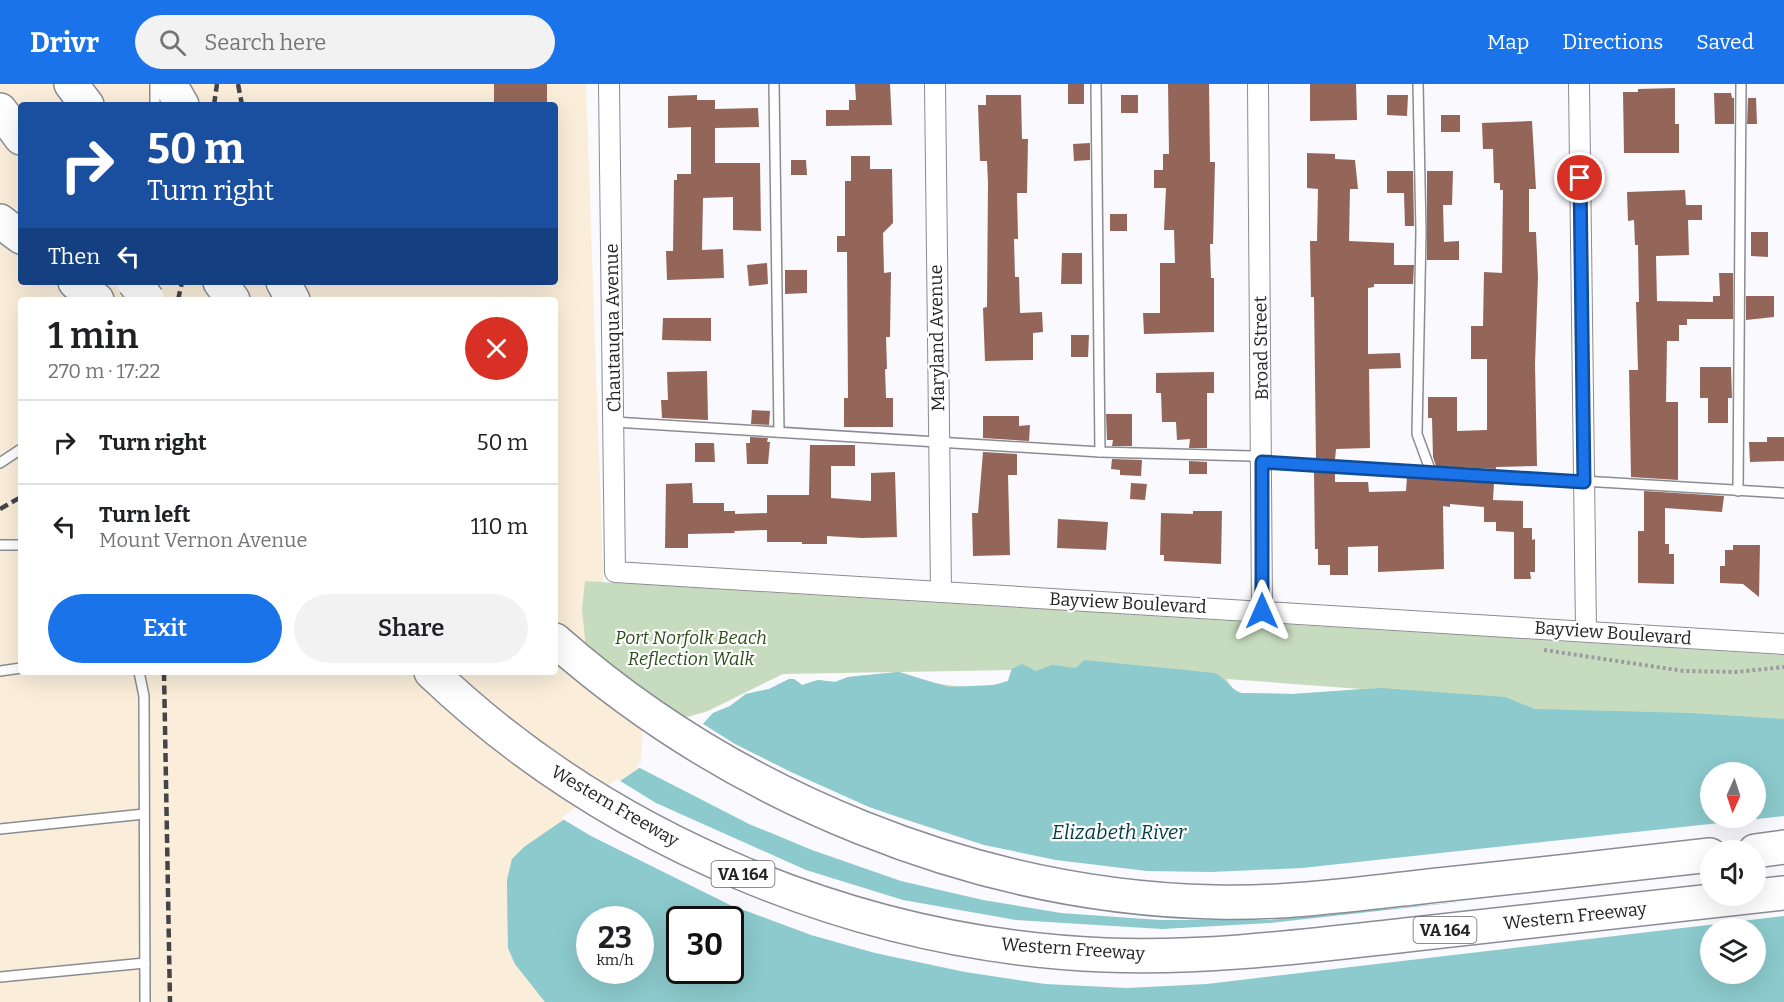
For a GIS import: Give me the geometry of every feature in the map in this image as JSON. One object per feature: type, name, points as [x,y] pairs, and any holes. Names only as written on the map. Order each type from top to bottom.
[{"type":"highway","points":[[71,84],[85,102]]},
{"type":"highway","points":[[170,84],[180,102]]},
{"type":"highway","points":[[0,110],[18,134]]},
{"type":"highway","points":[[0,221],[18,235]]},
{"type":"highway","points":[[79,285],[93,297]]},
{"type":"highway","points":[[558,642],[650,715],[701,748],[762,782],[861,827],[938,853],[1058,887]]},
{"type":"highway","points":[[558,671],[611,711],[686,758],[774,807],[906,860],[973,879],[1180,900],[1285,900],[1700,856]]},
{"type":"highway","name":"Western Freeway","points":[[434,675],[517,746],[588,794],[663,836],[744,874],[831,906],[918,929],[1018,948],[1105,955],[1207,955],[1784,893]]},
{"type":"highway","points":[[1766,849],[1784,847]]},
{"type":"street","name":"Chautauqua Avenue","points":[[609,84],[615,572]]},
{"type":"street","name":"Maryland Avenue","points":[[935,84],[941,592]]},
{"type":"street","name":"Broad Street","points":[[1258,84],[1262,611]]},
{"type":"street","points":[[1579,84],[1586,631]]},
{"type":"street","name":"Bayview Boulevard","points":[[615,572],[1784,644]]},
{"type":"lane","points":[[155,84],[155,102]]},
{"type":"lane","points":[[774,84],[779,432]]},
{"type":"lane","points":[[1096,84],[1100,452]]},
{"type":"lane","points":[[1418,84],[1421,244],[1417,434],[1431,472]]},
{"type":"lane","points":[[1738,491],[1741,84]]},
{"type":"lane","points":[[614,422],[1100,452],[1251,456],[1262,462],[1784,493]]},
{"type":"lane","points":[[0,463],[18,451]]},
{"type":"lane","points":[[0,545],[18,545]]},
{"type":"lane","points":[[0,670],[18,669]]},
{"type":"lane","points":[[140,675],[144,696],[145,1002]]},
{"type":"lane","points":[[0,829],[144,814]]},
{"type":"lane","points":[[0,977],[145,963]]},
{"type":"shaded area","points":[[0,84],[586,84],[604,597],[647,644],[641,766],[524,847],[512,859],[507,880],[515,964],[545,1002],[0,1002]]},
{"type":"green space","name":"Port Norfolk Beach Reflection Walk","points":[[585,581],[1784,655],[1784,811],[1766,787],[1766,762],[1700,762],[1700,773],[619,841],[589,906],[576,906],[576,935],[545,1002],[515,964],[508,948],[507,880],[512,859],[524,847],[702,725],[713,713],[730,706],[746,694],[769,689],[789,679],[794,679],[802,685],[818,680],[835,682],[848,677],[896,672],[783,674],[708,711],[684,718],[586,649],[582,609]],"holes":[[[1011,670],[1008,681],[994,685],[954,686],[927,681],[900,672]],[[1227,679],[1361,689],[1293,694],[1242,693],[1234,690]]]},
{"type":"water","name":"Elizabeth River","points":[[1084,660],[1215,673],[1241,693],[1293,694],[1381,688],[1505,697],[1535,709],[1690,713],[1784,719],[1784,1002],[545,1002],[515,964],[508,948],[507,880],[512,859],[524,847],[702,725],[713,713],[730,706],[746,694],[769,689],[789,679],[794,679],[802,685],[818,680],[835,682],[848,677],[899,672],[948,687],[994,685],[1008,681],[1012,669],[1022,664],[1036,671],[1052,665],[1076,668]]},
{"type":"pier","points":[[700,722],[735,744],[791,772],[869,807],[907,820],[984,845],[1056,860],[1147,871],[1211,872],[1302,868],[1700,825],[1700,828],[1766,828],[1766,818],[1784,816],[1784,916],[1700,918],[1700,926],[1207,984],[1127,988],[1045,984],[965,972],[875,953],[811,935],[744,910],[744,906],[730,905],[591,836],[561,818],[617,779],[656,803],[806,870],[903,900],[1016,920],[1162,929],[1269,923],[1459,902],[1269,920],[1160,920],[1061,913],[983,900],[901,881],[812,850],[749,824],[636,766]]},
{"type":"building","points":[[494,84],[547,84],[547,102],[494,102]]},
{"type":"building","points":[[855,84],[890,84],[892,125],[826,126],[826,110],[849,110],[849,100],[856,100]]},
{"type":"building","points":[[1068,84],[1084,84],[1084,104],[1068,104]]},
{"type":"building","points":[[1168,84],[1209,84],[1210,162],[1215,162],[1213,244],[1210,244],[1211,278],[1214,278],[1214,332],[1144,334],[1143,313],[1160,313],[1160,263],[1175,263],[1174,230],[1164,230],[1166,188],[1154,188],[1154,170],[1163,170],[1163,154],[1169,154]]},
{"type":"building","points":[[1310,84],[1356,84],[1357,120],[1310,121]]},
{"type":"building","points":[[1675,88],[1675,124],[1679,124],[1679,153],[1624,153],[1623,92],[1638,92],[1638,89]]},
{"type":"building","points":[[1714,93],[1731,93],[1734,98],[1734,124],[1715,124]]},
{"type":"building","points":[[697,95],[697,100],[715,100],[715,109],[758,108],[759,127],[715,128],[715,163],[760,163],[761,231],[733,230],[733,197],[703,198],[702,250],[723,249],[724,278],[667,280],[666,251],[673,251],[674,180],[677,180],[677,174],[691,174],[691,127],[668,128],[668,96]]},
{"type":"building","points":[[986,95],[1021,95],[1022,139],[1028,139],[1027,193],[1017,193],[1018,239],[1014,239],[1015,277],[1019,277],[1020,313],[1042,312],[1043,332],[1033,333],[1033,360],[985,361],[983,308],[987,307],[988,183],[987,161],[980,161],[978,105],[986,105]]},
{"type":"building","points":[[1121,95],[1138,95],[1138,113],[1121,113]]},
{"type":"building","points":[[1387,95],[1408,95],[1407,116],[1387,115]]},
{"type":"building","points":[[1748,98],[1756,98],[1757,124],[1747,124]]},
{"type":"building","points":[[1441,115],[1460,115],[1460,132],[1441,132]]},
{"type":"building","points":[[1532,121],[1536,189],[1529,189],[1529,232],[1536,232],[1538,277],[1535,364],[1537,466],[1496,467],[1496,469],[1436,466],[1433,457],[1432,418],[1428,418],[1428,397],[1457,397],[1457,431],[1487,430],[1487,359],[1471,359],[1471,326],[1483,326],[1484,272],[1502,273],[1503,190],[1500,190],[1500,183],[1494,183],[1493,149],[1483,149],[1482,123]]},
{"type":"building","points":[[1090,143],[1090,160],[1074,161],[1073,144]]},
{"type":"building","points":[[1307,153],[1335,154],[1335,159],[1355,160],[1358,189],[1350,189],[1349,241],[1394,243],[1394,265],[1414,265],[1413,284],[1374,284],[1374,287],[1368,288],[1368,354],[1400,353],[1401,368],[1369,369],[1370,448],[1336,449],[1335,460],[1316,458],[1314,297],[1311,297],[1310,241],[1317,241],[1318,189],[1307,188]]},
{"type":"building","points":[[851,156],[870,156],[870,169],[892,169],[893,223],[883,233],[884,273],[891,272],[890,337],[886,337],[887,369],[885,369],[886,398],[893,398],[893,427],[844,427],[844,398],[848,398],[847,252],[837,252],[837,236],[845,236],[845,181],[851,181]]},
{"type":"building","points":[[791,160],[806,160],[807,175],[791,175]]},
{"type":"building","points":[[1387,171],[1413,171],[1414,226],[1405,226],[1404,193],[1387,193]]},
{"type":"building","points":[[1427,171],[1453,171],[1452,205],[1443,205],[1444,242],[1459,241],[1459,260],[1427,260]]},
{"type":"building","points":[[1685,190],[1686,205],[1702,205],[1702,220],[1688,220],[1689,255],[1656,256],[1657,301],[1713,302],[1713,296],[1720,296],[1719,273],[1733,273],[1733,319],[1687,319],[1687,325],[1679,325],[1679,341],[1667,341],[1666,402],[1678,402],[1678,480],[1631,477],[1629,370],[1638,370],[1636,302],[1639,302],[1638,245],[1635,245],[1634,220],[1628,221],[1627,192]]},
{"type":"building","points":[[1110,214],[1127,214],[1127,231],[1110,231]]},
{"type":"building","points":[[1751,232],[1768,232],[1768,257],[1751,256]]},
{"type":"building","points":[[1062,253],[1082,253],[1082,284],[1061,284]]},
{"type":"building","points":[[767,263],[768,284],[749,286],[747,265]]},
{"type":"building","points":[[785,270],[807,270],[807,293],[785,294]]},
{"type":"building","points":[[1746,296],[1774,296],[1774,317],[1746,320]]},
{"type":"building","points":[[663,318],[711,318],[711,341],[662,340]]},
{"type":"building","points":[[1071,335],[1089,335],[1088,357],[1071,357]]},
{"type":"building","points":[[1700,367],[1731,367],[1732,398],[1728,398],[1728,423],[1708,423],[1708,398],[1700,398]]},
{"type":"building","points":[[707,371],[708,420],[662,418],[661,400],[668,400],[667,372]]},
{"type":"building","points":[[1214,372],[1214,393],[1207,393],[1207,448],[1189,448],[1190,439],[1177,440],[1176,422],[1162,422],[1161,393],[1156,393],[1156,373]]},
{"type":"building","points":[[752,410],[770,411],[769,425],[751,424]]},
{"type":"building","points":[[1106,414],[1132,414],[1132,446],[1112,446],[1113,440],[1107,440]]},
{"type":"building","points":[[983,416],[1019,416],[1019,426],[1030,425],[1029,441],[983,438]]},
{"type":"building","points":[[750,437],[768,438],[767,442],[770,442],[768,464],[747,464],[746,443],[750,443]]},
{"type":"building","points":[[1767,437],[1784,437],[1784,461],[1750,462],[1749,442],[1767,442]]},
{"type":"building","points":[[695,443],[714,443],[715,462],[695,462]]},
{"type":"building","points":[[810,445],[855,445],[855,466],[831,466],[831,498],[871,501],[871,473],[895,472],[897,537],[827,536],[827,544],[802,544],[802,542],[767,542],[767,530],[734,531],[735,533],[688,534],[688,548],[665,548],[666,484],[692,483],[693,503],[724,503],[724,511],[735,511],[735,514],[767,513],[767,495],[809,495]]},
{"type":"building","points":[[983,452],[1017,454],[1017,475],[1008,475],[1010,555],[973,556],[972,513],[978,513]]},
{"type":"building","points":[[1112,459],[1142,460],[1141,476],[1120,475],[1120,470],[1111,469]]},
{"type":"building","points":[[1189,461],[1207,462],[1207,474],[1189,474]]},
{"type":"building","points":[[1314,472],[1335,473],[1335,482],[1368,482],[1369,492],[1406,491],[1407,477],[1494,483],[1493,500],[1523,501],[1523,528],[1532,528],[1532,540],[1535,539],[1535,572],[1530,572],[1531,579],[1514,579],[1514,532],[1496,531],[1496,522],[1484,522],[1484,507],[1450,504],[1450,507],[1443,506],[1444,569],[1378,572],[1378,546],[1348,547],[1348,575],[1330,575],[1330,565],[1318,565],[1318,549],[1315,549]]},
{"type":"building","points":[[1131,483],[1147,484],[1145,500],[1130,499]]},
{"type":"building","points":[[1644,491],[1724,496],[1722,512],[1665,508],[1665,544],[1669,544],[1669,554],[1674,554],[1674,584],[1638,583],[1638,531],[1644,531]]},
{"type":"building","points":[[1193,511],[1222,511],[1221,564],[1164,561],[1164,555],[1160,555],[1161,513],[1193,514]]},
{"type":"building","points":[[1058,519],[1108,522],[1106,550],[1057,548]]},
{"type":"building","points":[[1733,545],[1760,545],[1759,597],[1743,584],[1720,583],[1720,566],[1725,566],[1725,550],[1733,550]]},
{"type":"railway","points":[[214,102],[217,84]]},
{"type":"railway","points":[[238,84],[241,102]]},
{"type":"railway","points":[[179,297],[181,285]]},
{"type":"railway","points":[[0,509],[18,499]]},
{"type":"railway","points":[[164,675],[170,1002]]},
{"type":"route","points":[[1262,611],[1262,462],[1584,482],[1580,178]]}]
